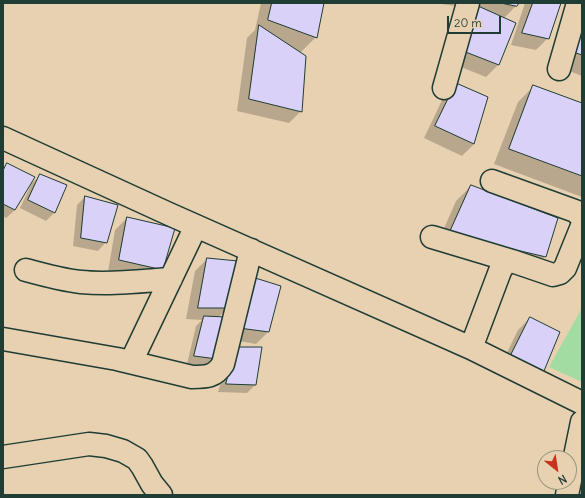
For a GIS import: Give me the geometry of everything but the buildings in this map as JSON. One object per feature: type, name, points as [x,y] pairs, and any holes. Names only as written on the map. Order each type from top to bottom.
[{"type":"street","points":[[444,88],[468,3]]},
{"type":"street","points":[[560,69],[578,3]]},
{"type":"street","points":[[3,138],[196,226],[471,348],[582,403]]},
{"type":"street","points":[[492,181],[575,211],[582,217]]},
{"type":"street","points":[[131,362],[196,226]]},
{"type":"street","points":[[432,238],[512,261],[553,275],[565,268],[582,226]]},
{"type":"street","points":[[3,339],[131,362],[192,377],[212,375],[218,371],[223,364],[251,250]]},
{"type":"street","points":[[471,348],[500,271],[504,264],[512,261]]},
{"type":"street","points":[[26,270],[55,278],[82,282],[171,279]]},
{"type":"street","points":[[567,495],[582,422]]},
{"type":"street","points":[[3,457],[88,444],[106,446],[123,451],[137,459],[152,484],[161,495]]},
{"type":"green space","points":[[582,308],[582,382],[549,367]]}]
